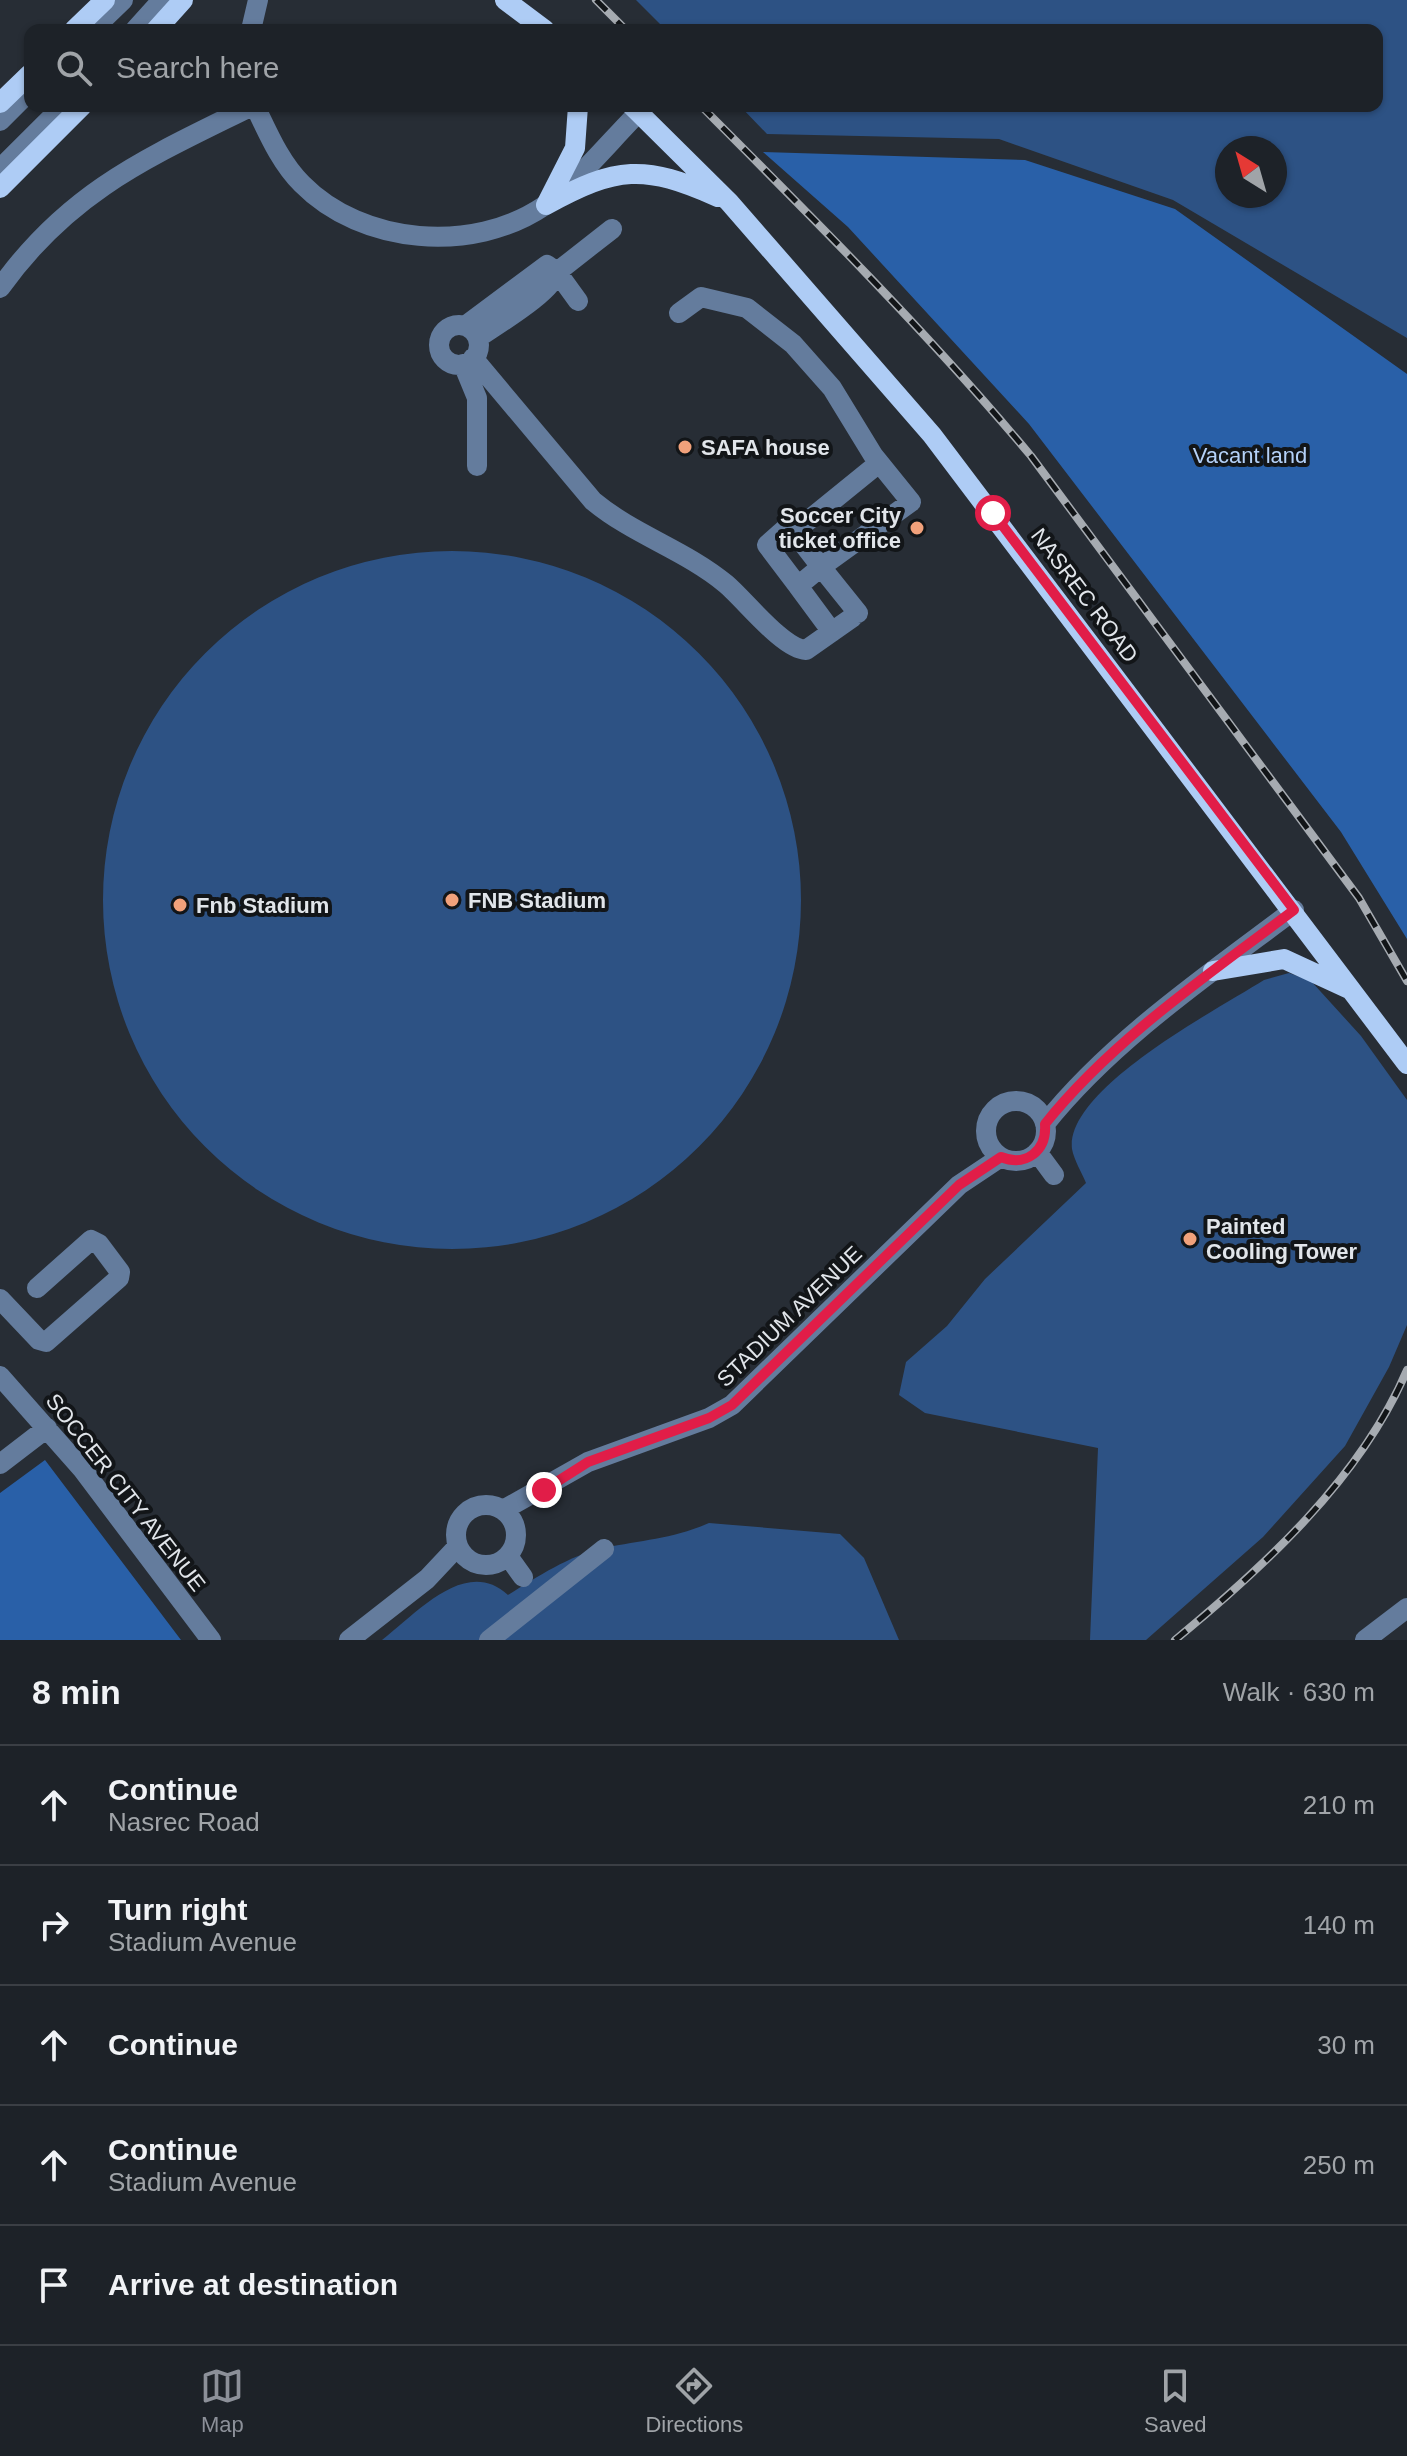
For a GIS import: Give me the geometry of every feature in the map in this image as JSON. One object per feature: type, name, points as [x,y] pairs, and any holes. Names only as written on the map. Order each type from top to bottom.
[{"type":"main road","points":[[80,24],[105,0]]},
{"type":"main road","points":[[161,24],[183,0]]},
{"type":"main road","points":[[505,0],[537,24]]},
{"type":"main road","points":[[0,103],[24,80]]},
{"type":"main road","points":[[0,188],[76,112]]},
{"type":"main road","points":[[546,205],[575,148],[578,112]]},
{"type":"main road","name":"NASREC ROAD","points":[[638,112],[729,202],[941,446],[1294,910],[1407,1064]]},
{"type":"main road","points":[[546,205],[587,183],[634,173],[679,180],[729,202]]},
{"type":"main road","points":[[1213,971],[1284,959],[1353,991]]},
{"type":"street","points":[[98,24],[123,0]]},
{"type":"street","points":[[140,24],[162,0]]},
{"type":"street","points":[[252,24],[258,0]]},
{"type":"street","points":[[0,121],[24,97]]},
{"type":"street","points":[[0,169],[57,112]]},
{"type":"street","points":[[0,288],[45,233],[97,187],[131,166],[241,112]]},
{"type":"street","points":[[256,112],[287,167],[303,186],[327,204],[381,230],[422,236],[487,232],[513,223],[546,205],[632,112]]},
{"type":"street","points":[[557,272],[612,229]]},
{"type":"street","points":[[471,332],[478,351],[468,361],[449,362],[439,346],[446,330],[471,332],[547,265],[557,272],[578,301]]},
{"type":"street","points":[[679,313],[701,297],[747,308],[793,344],[832,388],[879,463],[911,502],[798,586]]},
{"type":"street","points":[[468,361],[477,398],[477,466]]},
{"type":"street","points":[[468,361],[579,487],[605,511],[694,559],[796,650],[806,650],[832,632],[856,615],[794,532],[785,529],[773,536],[767,545],[832,632]]},
{"type":"street","points":[[794,532],[879,463]]},
{"type":"street","points":[[1039,1115],[1213,971],[1294,910]]},
{"type":"street","points":[[1015,1101],[1039,1115],[1046,1134],[1037,1152],[1019,1161],[994,1149],[987,1123],[997,1108],[1015,1101]]},
{"type":"street","name":"STADIUM AVENUE","points":[[509,1518],[544,1490],[588,1462],[709,1418],[732,1405],[994,1149]]},
{"type":"street","points":[[1037,1152],[1054,1175]]},
{"type":"street","points":[[0,1299],[39,1340],[46,1342],[119,1278],[120,1272],[99,1244],[91,1240],[37,1288]]},
{"type":"street","name":"SOCCER CITY AVENUE","points":[[0,1376],[47,1428],[211,1640]]},
{"type":"street","points":[[0,1464],[47,1428]]},
{"type":"street","points":[[488,1505],[509,1518],[514,1547],[508,1556],[490,1565],[464,1554],[457,1528],[466,1512],[488,1505]]},
{"type":"street","points":[[489,1640],[604,1549]]},
{"type":"street","points":[[349,1640],[464,1554]]},
{"type":"street","points":[[508,1556],[523,1577]]},
{"type":"street","points":[[1365,1640],[1407,1608]]},
{"type":"shaded area","points":[[636,0],[1407,0],[1407,338],[1173,200],[999,139],[767,134],[746,112],[1383,112],[1383,24],[660,24]]},
{"type":"shaded area","name":"FNB Stadium","points":[[452,551],[520,557],[586,577],[646,609],[699,653],[743,706],[775,766],[795,832],[801,900],[795,968],[775,1034],[743,1094],[699,1147],[646,1191],[586,1223],[520,1243],[452,1249],[384,1243],[318,1223],[258,1191],[205,1147],[161,1094],[129,1034],[109,968],[103,900],[109,832],[129,766],[161,706],[205,653],[258,609],[318,577],[384,557]]},
{"type":"shaded area","points":[[1289,973],[1311,981],[1361,1036],[1407,1100],[1407,1325],[1389,1367],[1345,1446],[1263,1537],[1146,1640],[1090,1640],[1098,1448],[925,1413],[899,1395],[906,1362],[947,1326],[985,1279],[1086,1183],[1072,1149],[1076,1126],[1093,1101],[1118,1077],[1181,1030],[1264,980]]},
{"type":"shaded area","points":[[709,1523],[840,1534],[864,1558],[899,1640],[382,1640],[426,1604],[459,1585],[476,1582],[492,1585],[508,1595],[578,1556],[670,1536]]},
{"type":"green space","name":"Vacant land","points":[[763,152],[1025,160],[1175,209],[1407,374],[1407,939],[1341,832],[1029,424],[848,227]]},
{"type":"green space","points":[[45,1460],[181,1640],[0,1640],[0,1493]]},
{"type":"railway","points":[[596,0],[620,24]]},
{"type":"railway","points":[[707,112],[911,321],[1031,456],[1359,898],[1407,981]]},
{"type":"railway","points":[[1175,1640],[1275,1551],[1337,1484],[1387,1410],[1407,1370]]},
{"type":"place","name":"SAFA house","points":[[685,447]]},
{"type":"place","name":"Soccer City ticket office","points":[[917,528]]},
{"type":"place","name":"FNB Stadium","points":[[452,900]]},
{"type":"place","name":"Fnb Stadium","points":[[180,905]]},
{"type":"place","name":"Painted Cooling Tower","points":[[1190,1239]]},
{"type":"route","points":[[544,1490],[588,1462],[709,1418],[732,1405],[750,1391],[959,1185],[1001,1157],[1019,1161],[1037,1152],[1046,1134],[1045,1124],[1076,1085],[1213,971],[1294,910],[993,513]]}]
